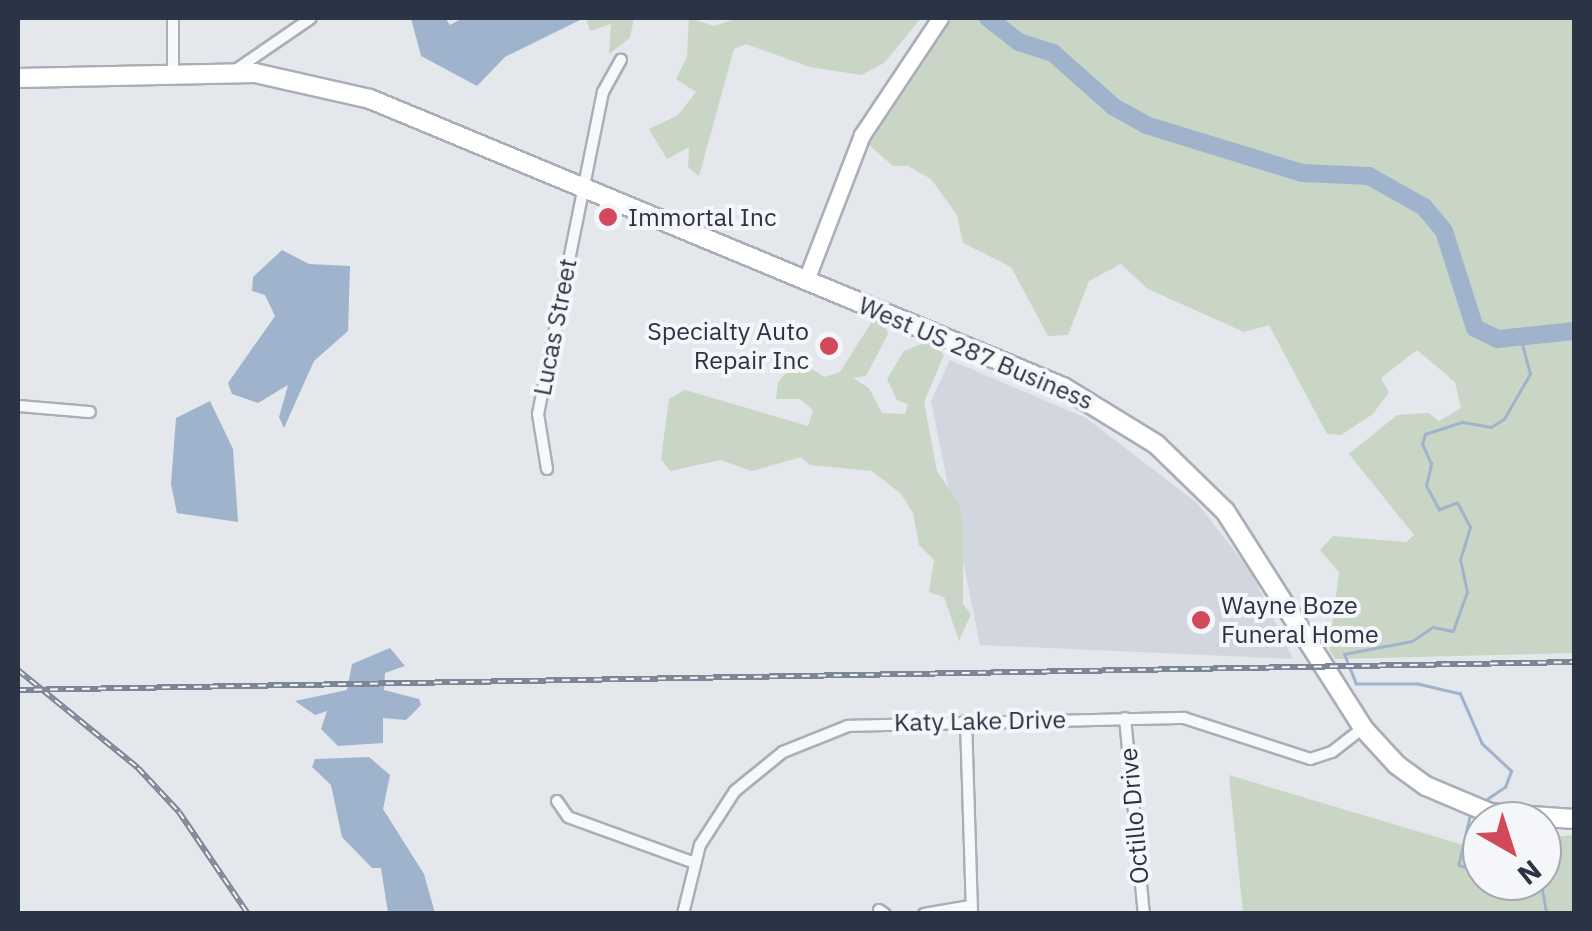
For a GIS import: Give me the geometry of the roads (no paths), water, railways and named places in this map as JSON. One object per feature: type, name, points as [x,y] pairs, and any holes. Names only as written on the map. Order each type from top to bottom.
[{"type":"main road","points":[[806,280],[862,135],[940,18]]},
{"type":"main road","name":"West US 287 Business","points":[[18,78],[234,72],[370,99],[1064,387],[1156,444],[1226,511],[1363,728],[1411,776],[1466,805],[1515,818],[1574,819]]},
{"type":"street","points":[[173,18],[173,73]]},
{"type":"street","points":[[234,72],[311,18]]},
{"type":"street","name":"Lucas Street","points":[[547,469],[538,414],[603,92],[620,60]]},
{"type":"street","points":[[18,406],[90,412]]},
{"type":"street","name":"Octillo Drive","points":[[1125,718],[1144,914]]},
{"type":"street","name":"Katy Lake Drive","points":[[684,914],[695,863],[735,791],[782,752],[848,726],[966,720],[1184,718],[1310,759],[1332,752],[1363,728]]},
{"type":"street","points":[[924,914],[971,910],[966,720]]},
{"type":"street","points":[[558,800],[568,817],[695,863]]},
{"type":"water","points":[[411,18],[445,18],[450,25],[463,18],[580,20],[505,57],[477,86],[421,56]]},
{"type":"water","points":[[282,250],[309,264],[350,266],[348,331],[314,361],[284,428],[279,417],[288,385],[258,403],[232,394],[228,383],[275,316],[265,295],[252,291],[253,277]]},
{"type":"water","points":[[210,401],[233,449],[238,522],[177,513],[171,484],[176,418]]},
{"type":"water","points":[[390,648],[405,666],[385,673],[384,690],[419,699],[421,705],[406,720],[383,718],[383,743],[338,746],[321,729],[327,711],[315,715],[295,701],[347,690],[352,664]]},
{"type":"water","points":[[369,757],[390,775],[383,809],[424,874],[435,913],[388,913],[381,868],[372,868],[342,837],[331,785],[312,767],[315,759]]},
{"type":"waterway","points":[[988,18],[1019,42],[1053,53],[1114,107],[1146,125],[1302,173],[1369,176],[1424,207],[1444,231],[1475,328],[1498,339],[1574,331]]},
{"type":"waterway","points":[[1487,799],[1505,787],[1511,771],[1482,744],[1460,694],[1418,684],[1356,684],[1344,654],[1412,641],[1433,627],[1453,631],[1467,592],[1460,560],[1470,527],[1457,503],[1439,510],[1426,486],[1431,464],[1422,444],[1425,434],[1463,422],[1491,427],[1504,419],[1530,374],[1520,337]]},
{"type":"waterway","points":[[1462,852],[1459,865],[1462,866]]},
{"type":"waterway","points":[[1545,901],[1547,914]]},
{"type":"railway","points":[[18,690],[1574,662]]},
{"type":"railway","points":[[18,670],[138,768],[179,812],[248,914]]},
{"type":"place","name":"Immortal Inc","points":[[608,217]]},
{"type":"place","name":"Specialty Auto Repair Inc","points":[[829,346]]},
{"type":"place","name":"Wayne Boze Funeral Home","points":[[1201,620]]}]
